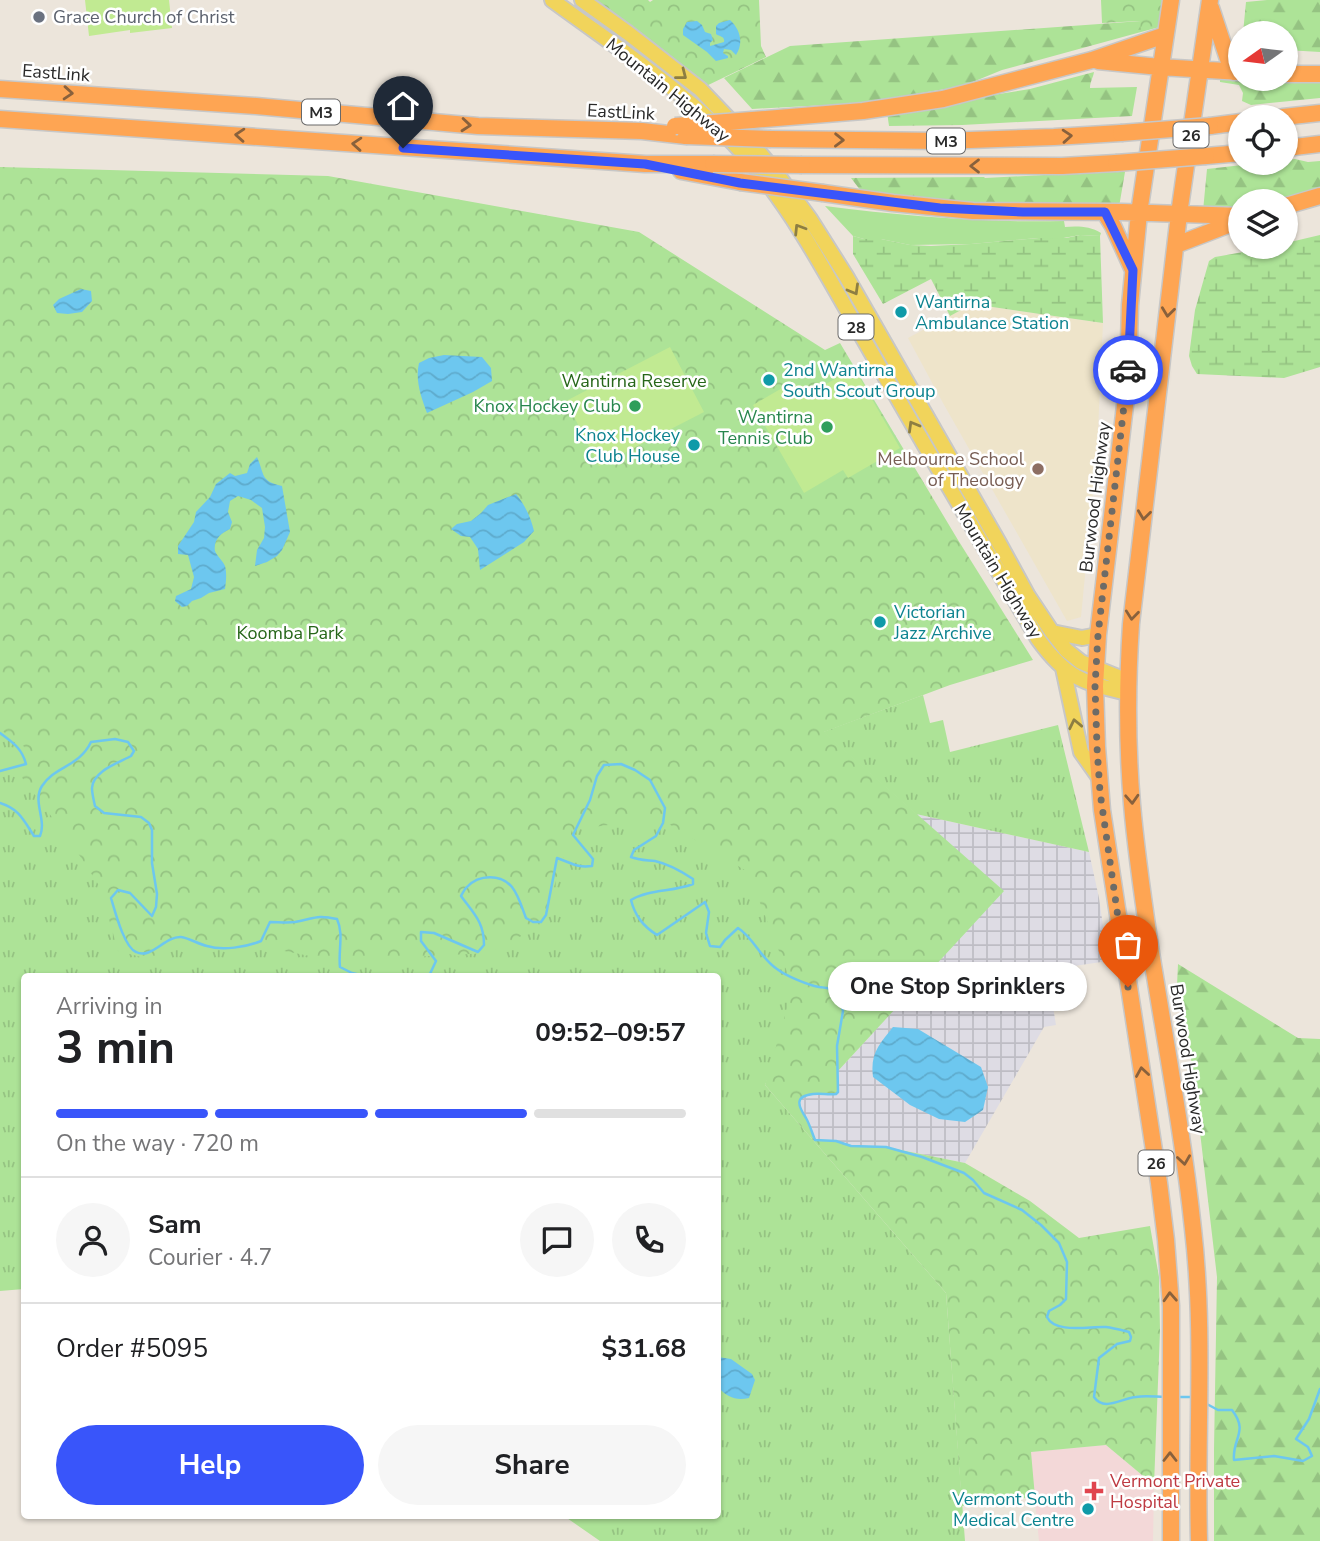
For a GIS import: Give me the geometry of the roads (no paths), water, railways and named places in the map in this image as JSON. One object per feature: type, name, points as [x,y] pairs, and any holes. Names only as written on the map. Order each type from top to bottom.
[{"type":"highway","name":"Burwood Highway","points":[[1171,0],[1139,213],[1130,304],[1128,380],[1098,635],[1095,686],[1098,776],[1108,854],[1164,1213],[1171,1306],[1171,1541]]},
{"type":"highway","name":"Burwood Highway","points":[[1199,1541],[1200,1325],[1194,1229],[1138,862],[1132,804],[1128,687],[1131,624],[1179,215],[1210,2]]},
{"type":"highway","points":[[1210,2],[1228,56]]},
{"type":"highway","points":[[681,131],[752,120],[863,111],[943,99],[1092,61],[1165,35]]},
{"type":"highway","points":[[1092,61],[1228,72]]},
{"type":"highway","points":[[1298,74],[1320,74]]},
{"type":"highway","name":"EastLink","points":[[0,89],[257,106],[478,126],[681,131],[771,139],[943,141],[1121,133],[1228,123]]},
{"type":"highway","points":[[1298,115],[1320,113]]},
{"type":"highway","name":"M3","points":[[0,119],[645,164],[1062,166],[1228,154]]},
{"type":"highway","points":[[1298,147],[1320,144]]},
{"type":"highway","points":[[645,164],[740,183],[904,205],[974,211],[1105,212],[1228,217]]},
{"type":"highway","points":[[1298,202],[1320,196]]},
{"type":"highway","points":[[1105,212],[1133,270]]},
{"type":"highway","points":[[1176,245],[1228,223]]},
{"type":"highway","points":[[1124,962],[1139,962],[1154,972]]},
{"type":"main road","name":"Mountain Highway","points":[[552,0],[612,43],[715,125],[749,161],[773,191],[821,265],[1048,653],[1074,677],[1095,686],[1128,687]]},
{"type":"main road","name":"Mountain Highway","points":[[582,0],[700,89],[774,170],[824,241],[1028,596],[1052,632],[1081,662],[1128,687]]},
{"type":"main road","points":[[612,43],[628,33]]},
{"type":"main road","points":[[962,509],[975,501]]},
{"type":"main road","points":[[1052,632],[1082,638],[1098,635]]},
{"type":"main road","points":[[1063,668],[1081,752],[1098,776]]},
{"type":"water","points":[[730,20],[740,41],[736,55],[731,50],[724,49],[723,53],[728,58],[716,61],[683,35],[687,22],[697,21],[705,32],[711,34],[713,40],[710,46],[724,42],[723,38],[716,34],[716,26]]},
{"type":"water","points":[[81,289],[91,291],[92,301],[82,312],[57,313],[53,305],[59,299]]},
{"type":"water","points":[[444,355],[482,357],[491,368],[492,381],[427,413],[418,382],[419,363]]},
{"type":"water","points":[[257,457],[267,479],[282,486],[290,532],[282,550],[267,562],[255,566],[257,550],[264,538],[262,508],[251,500],[238,496],[230,501],[230,529],[218,537],[215,543],[216,553],[225,566],[225,589],[209,593],[182,607],[175,601],[176,596],[191,589],[194,577],[188,555],[178,554],[178,546],[194,522],[196,512],[210,497],[216,484],[230,473],[235,476],[247,473],[250,464]]},
{"type":"water","points":[[516,494],[534,531],[524,542],[480,570],[478,549],[470,537],[461,536],[451,529],[457,524],[471,521],[488,505]]},
{"type":"water","points":[[893,1027],[918,1029],[981,1067],[988,1087],[983,1110],[965,1122],[939,1119],[910,1105],[873,1077],[874,1055]]},
{"type":"water","points":[[721,1357],[731,1359],[752,1374],[755,1380],[749,1398],[732,1398],[721,1390]]},
{"type":"waterway","points":[[0,733],[19,750],[26,764],[0,771]]},
{"type":"waterway","points":[[0,803],[16,812],[34,836],[40,836],[42,824],[38,798],[47,779],[80,757],[91,742],[115,739],[128,742],[134,751],[131,756],[101,772],[92,788],[95,806],[104,813],[141,817],[149,823],[152,830],[152,863],[157,894],[152,916],[130,893],[118,890],[111,898],[120,928],[132,949],[142,954],[147,953],[169,940],[181,937],[213,947],[242,947],[261,941],[270,922],[330,918],[337,919],[339,925],[340,967],[352,973]]},
{"type":"waterway","points":[[430,973],[436,961],[421,941],[421,932],[434,933],[478,952],[484,945],[480,924],[461,896],[466,888],[478,880],[490,877],[507,883],[517,894],[526,918],[541,922],[546,915],[557,858],[578,866],[592,866],[593,859],[573,835],[590,800],[597,776],[604,765],[621,764],[635,770],[650,780],[665,808],[663,823],[656,836],[634,850],[631,857],[665,864],[693,879],[693,884],[645,894],[631,900],[637,916],[644,924],[657,935],[705,902],[709,912],[706,933],[710,946],[720,947],[738,928],[749,937],[766,960],[781,972],[839,994],[843,1011],[837,1046],[838,1092],[807,1095],[799,1102],[815,1140],[836,1141],[851,1146],[886,1147],[922,1157],[964,1173],[984,1193],[1022,1210],[1059,1243],[1067,1262],[1066,1299],[1049,1311],[1047,1317],[1051,1322],[1057,1326],[1074,1328],[1112,1328],[1129,1332],[1131,1337],[1130,1341],[1117,1344],[1099,1358],[1094,1397],[1108,1404],[1140,1396],[1165,1397]]},
{"type":"waterway","points":[[1205,1403],[1218,1410],[1232,1410],[1237,1418],[1240,1430],[1234,1460],[1274,1456],[1303,1461],[1312,1456],[1308,1447],[1296,1439],[1309,1419],[1320,1389]]},
{"type":"waterway","points":[[1175,1397],[1193,1397]]},
{"type":"place","name":"Grace Church of Christ","points":[[39,17]]},
{"type":"place","name":"Wantirna Ambulance Station","points":[[901,312]]},
{"type":"place","name":"2nd Wantirna South Scout Group","points":[[769,380]]},
{"type":"place","name":"Knox Hockey Club","points":[[635,406]]},
{"type":"place","name":"Wantirna Tennis Club","points":[[827,427]]},
{"type":"place","name":"Knox Hockey Club House","points":[[694,445]]},
{"type":"place","name":"Melbourne School of Theology","points":[[1038,469]]},
{"type":"place","name":"Victorian Jazz Archive","points":[[880,622]]},
{"type":"place","name":"One Stop Sprinklers","points":[[1128,987]]},
{"type":"place","name":"Vermont Private Hospital","points":[[1094,1491]]},
{"type":"place","name":"Vermont South Medical Centre","points":[[1088,1509]]},
{"type":"park label","name":"Wantirna Reserve","points":[[634,381]]},
{"type":"park label","name":"Koomba Park","points":[[290,633]]}]
